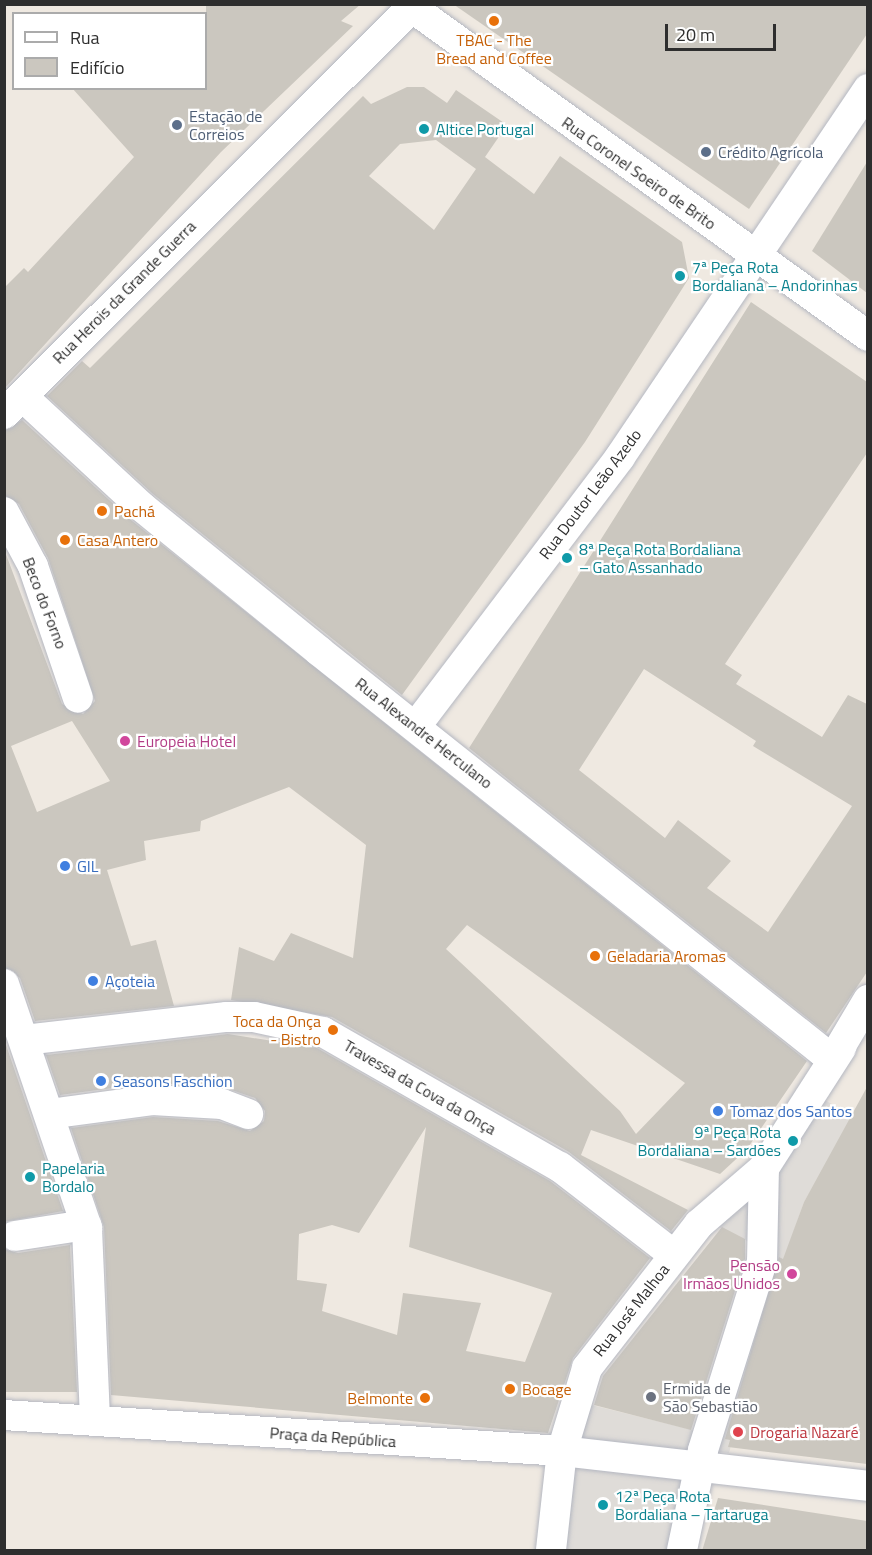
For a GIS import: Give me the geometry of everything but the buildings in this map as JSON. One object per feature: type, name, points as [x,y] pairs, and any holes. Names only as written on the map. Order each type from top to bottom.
[{"type":"street","name":"Rua Herois da Grande Guerra","points":[[13,405],[243,171],[411,6]]},
{"type":"street","name":"Rua Coronel Soeiro de Brito","points":[[411,6],[867,336]]},
{"type":"street","name":"Rua Doutor Leão Azedo","points":[[416,726],[682,366],[867,89]]},
{"type":"street","name":"Rua Alexandre Herculano","points":[[13,405],[416,726],[837,1054]]},
{"type":"street","name":"Beco do Forno","points":[[4,512],[33,567],[78,698]]},
{"type":"street","points":[[4,984],[86,1225],[94,1421]]},
{"type":"street","points":[[682,1551],[699,1471],[762,1262],[764,1168],[837,1054],[867,1000]]},
{"type":"street","name":"Travessa da Cova da Onça","points":[[24,1040],[227,1017],[254,1017],[323,1032],[560,1167],[674,1255]]},
{"type":"street","points":[[49,1114],[152,1100],[222,1104],[248,1114]]},
{"type":"street","name":"Rua José Malhoa","points":[[562,1451],[587,1368],[699,1224],[764,1168]]},
{"type":"street","points":[[15,1236],[86,1225]]},
{"type":"street","name":"Praça da República","points":[[4,1415],[562,1451],[699,1471],[867,1486]]},
{"type":"street","points":[[551,1551],[562,1451]]},
{"type":"shaded area","points":[[819,1097],[854,1116],[804,1202],[765,1313],[729,1453],[703,1450],[700,1466],[574,1446],[592,1405],[697,1431],[753,1244],[722,1228],[699,1224]]},
{"type":"shaded area","points":[[562,1451],[699,1471],[682,1550],[551,1550]]},
{"type":"place","name":"TBAC - The Bread and Coffee","points":[[494,21]]},
{"type":"place","name":"Estação de Correios","points":[[177,125]]},
{"type":"place","name":"Altice Portugal","points":[[424,129]]},
{"type":"place","name":"Crédito Agrícola","points":[[706,152]]},
{"type":"place","name":"7ª Peça Rota Bordaliana – Andorinhas","points":[[680,276]]},
{"type":"place","name":"Pachá","points":[[102,511]]},
{"type":"place","name":"Casa Antero","points":[[65,540]]},
{"type":"place","name":"8ª Peça Rota Bordaliana – Gato Assanhado","points":[[567,558]]},
{"type":"place","name":"Europeia Hotel","points":[[125,741]]},
{"type":"place","name":"GIL","points":[[65,866]]},
{"type":"place","name":"Geladaria Aromas","points":[[595,956]]},
{"type":"place","name":"Açoteia","points":[[93,981]]},
{"type":"place","name":"Toca da Onça - Bistro","points":[[333,1030]]},
{"type":"place","name":"Seasons Faschion","points":[[101,1081]]},
{"type":"place","name":"Tomaz dos Santos","points":[[718,1111]]},
{"type":"place","name":"9ª Peça Rota Bordaliana – Sardões","points":[[793,1141]]},
{"type":"place","name":"Papelaria Bordalo","points":[[30,1177]]},
{"type":"place","name":"Pensão Irmãos Unidos","points":[[792,1274]]},
{"type":"place","name":"Bocage","points":[[510,1389]]},
{"type":"place","name":"Ermida de São Sebastião","points":[[651,1397]]},
{"type":"place","name":"Belmonte","points":[[425,1398]]},
{"type":"place","name":"Drogaria Nazaré","points":[[738,1432]]},
{"type":"place","name":"12ª Peça Rota Bordaliana – Tartaruga","points":[[603,1505]]}]
